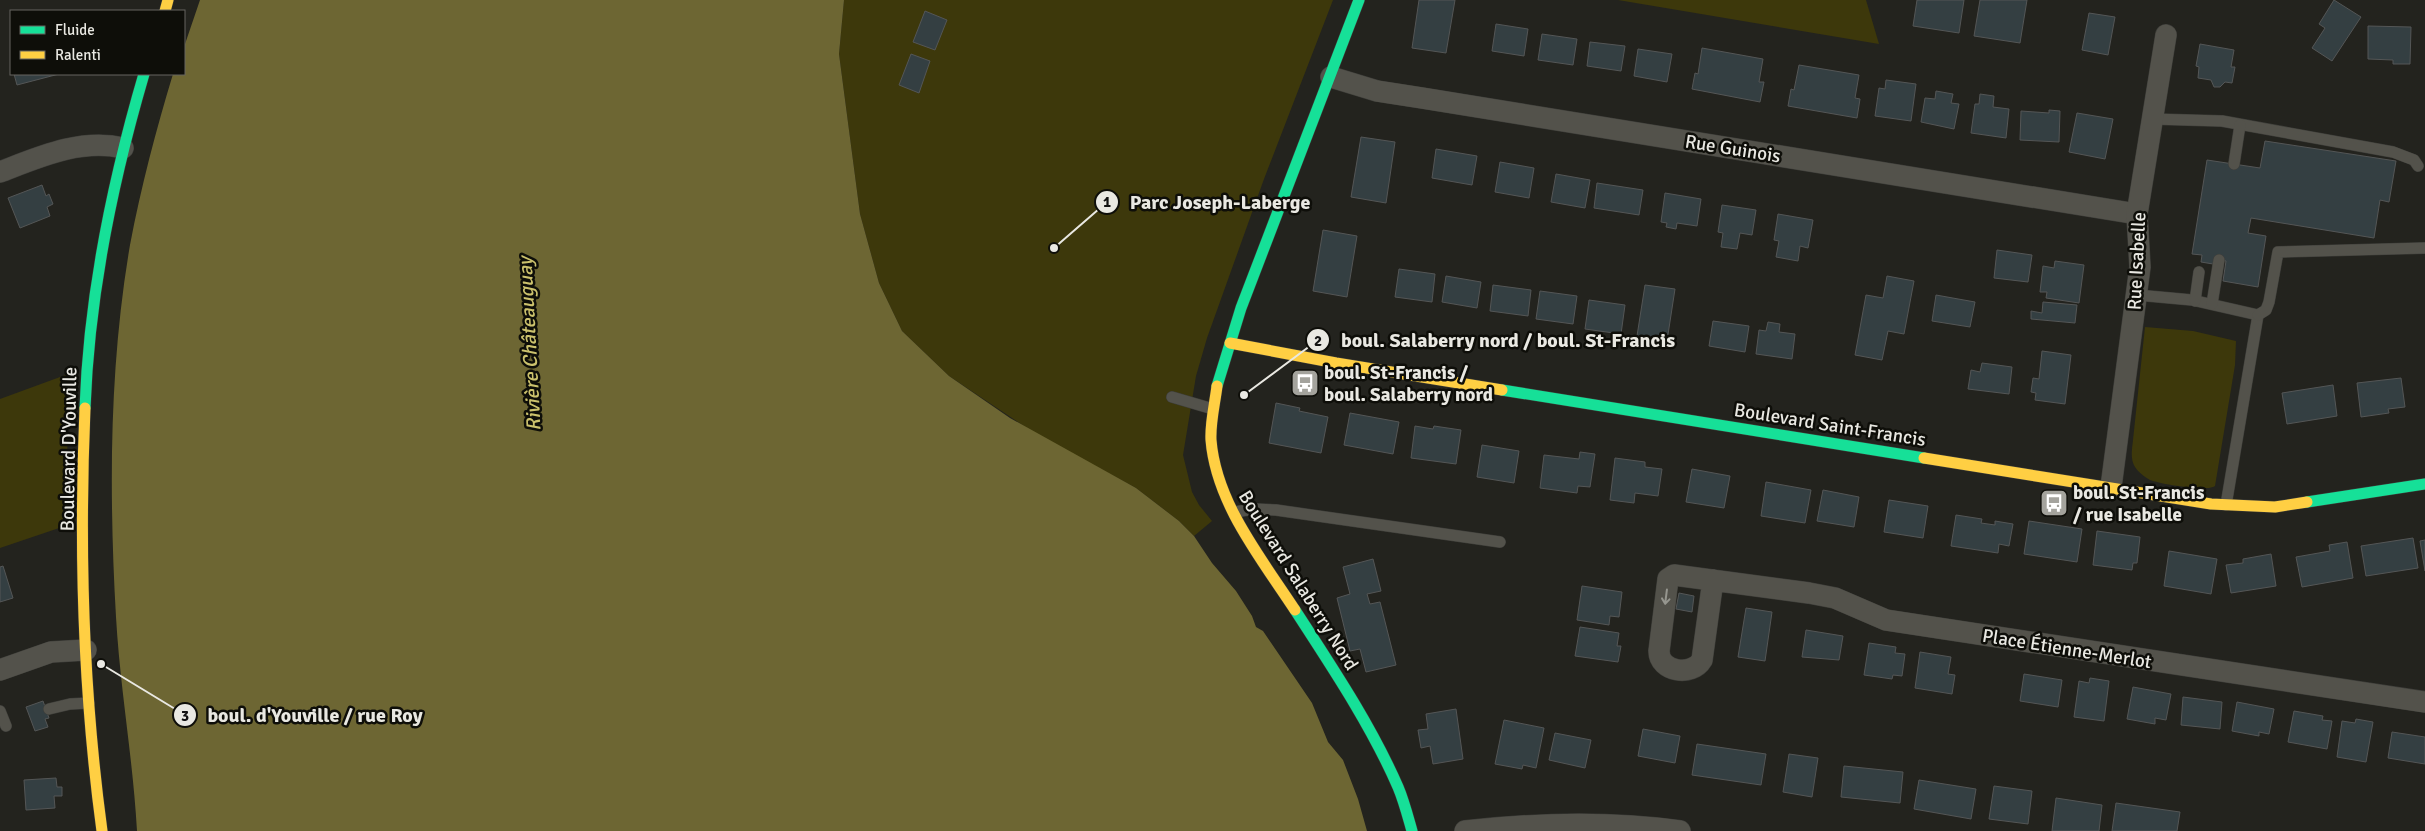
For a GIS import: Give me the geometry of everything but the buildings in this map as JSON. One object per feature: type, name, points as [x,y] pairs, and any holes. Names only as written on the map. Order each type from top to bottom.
[{"type":"street","name":"Boulevard Salaberry Nord","points":[[1359,0],[1241,308],[1213,409],[1211,438],[1220,484],[1234,512],[1251,543],[1339,678],[1375,740],[1399,789],[1412,831]]},
{"type":"street","name":"Rue Isabelle","points":[[2111,487],[2140,267],[2137,214],[2166,35]]},
{"type":"street","name":"Boulevard D'Youville","points":[[102,831],[86,650],[84,534],[86,379],[97,281],[107,219],[123,148],[144,75]]},
{"type":"street","name":"Rue Guinois","points":[[1331,77],[1371,89],[1422,98],[2137,214]]},
{"type":"street","points":[[0,172],[70,148],[109,145],[123,148]]},
{"type":"street","name":"Boulevard Saint-Francis","points":[[1230,343],[1327,361],[2226,506],[2275,507],[2425,484]]},
{"type":"street","name":"Place Étienne-Merlot","points":[[1713,580],[1824,595],[1886,620],[2425,702]]},
{"type":"street","points":[[0,670],[51,652],[86,650]]},
{"type":"street","points":[[1465,831],[1570,824],[1633,826],[1680,831]]},
{"type":"lane","points":[[2152,119],[2205,119],[2393,152],[2414,160],[2418,166]]},
{"type":"lane","points":[[2234,164],[2240,125]]},
{"type":"lane","points":[[2136,295],[2195,301],[2258,315],[2266,310],[2269,302],[2278,252],[2425,248]]},
{"type":"lane","points":[[2212,304],[2219,260]]},
{"type":"lane","points":[[2195,301],[2198,272]]},
{"type":"lane","points":[[2226,506],[2258,315]]},
{"type":"lane","points":[[1172,397],[1213,409]]},
{"type":"lane","points":[[1234,512],[1255,509],[1276,510],[1500,542]]},
{"type":"lane","points":[[49,709],[70,704],[90,703]]},
{"type":"lane","points":[[0,711],[6,726]]},
{"type":"shaded area","points":[[844,0],[1333,0],[1264,179],[1207,338],[1196,376],[1183,455],[1192,492],[1199,505],[1212,521],[1194,536],[1179,521],[1136,488],[1036,434],[949,376],[902,331],[879,283],[860,214],[839,54]]},
{"type":"shaded area","points":[[1618,0],[1866,0],[1879,44]]},
{"type":"shaded area","points":[[2145,327],[2193,331],[2236,341],[2235,365],[2215,486],[2210,488],[2194,488],[2155,482],[2142,474],[2133,464],[2132,450]]},
{"type":"shaded area","points":[[71,373],[67,399],[68,525],[0,548],[0,399]]},
{"type":"water","name":"Rivière Châteauguay","points":[[200,0],[844,0],[839,54],[860,214],[879,283],[902,331],[949,376],[1010,418],[1136,488],[1179,521],[1194,536],[1212,563],[1236,591],[1252,616],[1256,627],[1263,631],[1312,703],[1328,742],[1343,760],[1358,799],[1367,831],[137,831],[133,777],[120,670],[114,571],[112,431],[114,384],[123,291],[130,245],[144,180],[173,75],[185,75],[185,44]]},
{"type":"traffic: fast","points":[[1217,386],[1241,308],[1359,0]]},
{"type":"traffic: fast","points":[[85,408],[91,323],[104,239],[122,156],[144,75]]},
{"type":"traffic: fast","points":[[1502,390],[1924,458]]},
{"type":"traffic: fast","points":[[2307,502],[2425,484]]},
{"type":"traffic: fast","points":[[1295,610],[1376,741],[1400,792],[1412,831]]},
{"type":"traffic: slow","points":[[165,10],[168,0]]},
{"type":"traffic: slow","points":[[1230,343],[1336,363],[1502,390]]},
{"type":"traffic: slow","points":[[1217,386],[1211,440],[1221,486],[1242,529],[1295,610]]},
{"type":"traffic: slow","points":[[85,408],[82,513],[84,620],[90,726],[102,831]]},
{"type":"traffic: slow","points":[[1924,458],[2211,504],[2275,507],[2307,502]]},
{"type":"place","name":"Parc Joseph-Laberge","points":[[1054,248]]},
{"type":"place","name":"boul. St-Francis / boul. Salaberry nord","points":[[1305,383]]},
{"type":"place","name":"boul. Salaberry nord / boul. St-Francis","points":[[1244,395]]},
{"type":"place","name":"boul. St-Francis / rue Isabelle","points":[[2054,503]]},
{"type":"place","name":"boul. d'Youville / rue Roy","points":[[101,664]]}]
